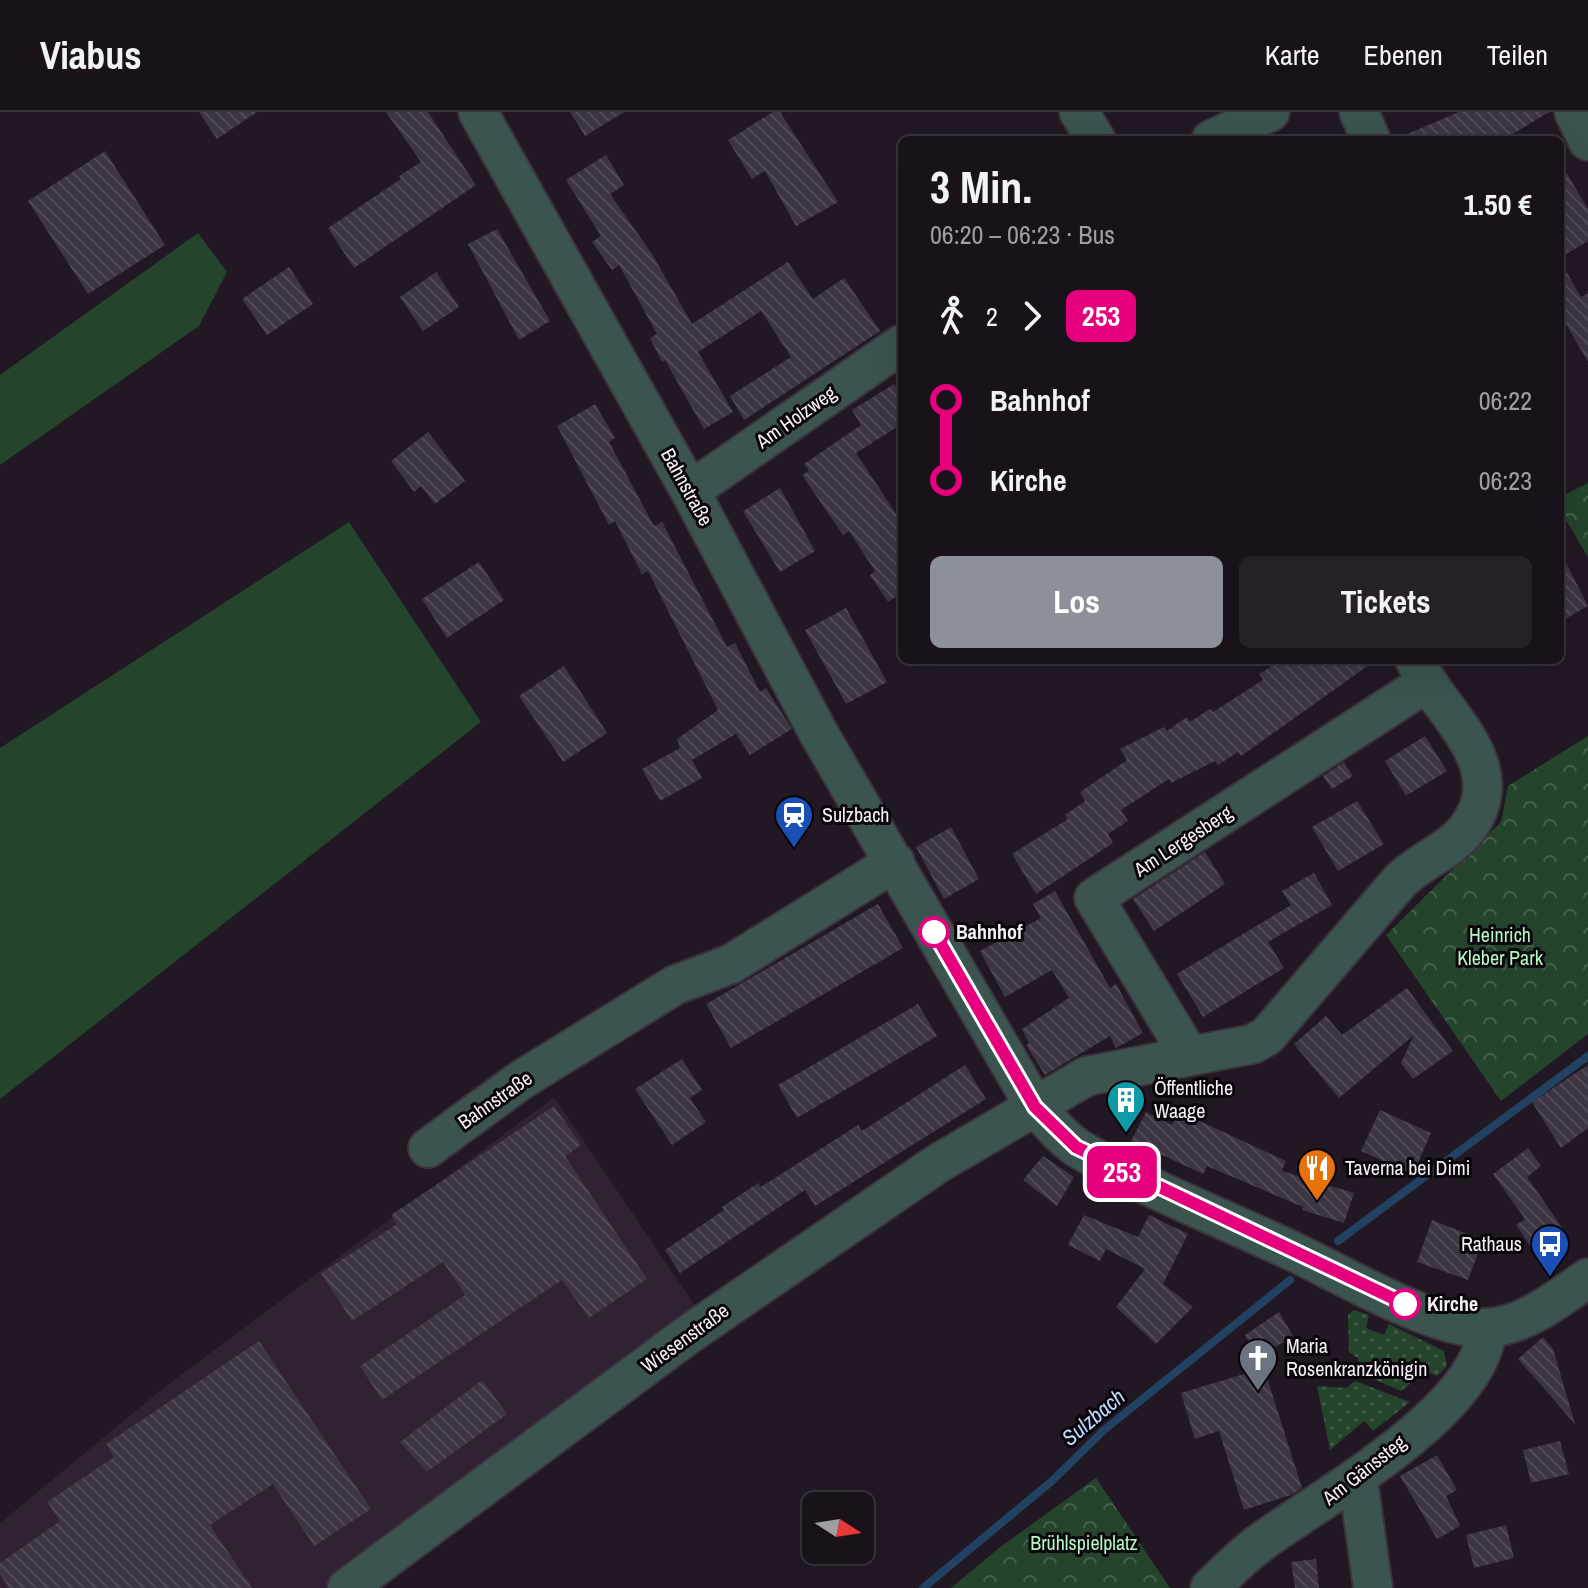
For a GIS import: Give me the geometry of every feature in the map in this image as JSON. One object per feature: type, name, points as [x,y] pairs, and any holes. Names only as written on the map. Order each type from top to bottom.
[{"type":"street","name":"Bahnstraße","points":[[478,112],[690,491],[818,732],[1035,1107],[1076,1147],[1120,1171],[1412,1307],[1454,1324],[1487,1328]]},
{"type":"street","points":[[1079,112],[1094,136]]},
{"type":"street","points":[[1219,136],[1270,112]]},
{"type":"street","points":[[1359,112],[1369,136]]},
{"type":"street","points":[[1574,112],[1588,141]]},
{"type":"street","name":"Am Holzweg","points":[[690,491],[898,347]]},
{"type":"street","name":"Am Lergesberg","points":[[1035,1107],[1087,1076],[1253,1044],[1267,1036],[1399,882],[1466,830],[1479,805],[1482,790],[1478,756],[1450,711],[1420,672],[1094,898],[1189,1055]]},
{"type":"street","name":"Bahnstraße","points":[[428,1148],[521,1080],[675,985],[731,964],[895,862]]},
{"type":"street","name":"Wiesenstraße","points":[[347,1588],[689,1334],[937,1164],[1035,1107]]},
{"type":"street","points":[[1487,1328],[1520,1319],[1546,1307],[1588,1278]]},
{"type":"street","name":"Am Gänssteg","points":[[1210,1588],[1255,1547],[1358,1480],[1460,1388],[1477,1369],[1486,1348],[1487,1328]]},
{"type":"street","points":[[1358,1480],[1373,1588]]},
{"type":"shaded area","points":[[554,1097],[714,1334],[376,1588],[0,1588],[0,1523],[166,1386]]},
{"type":"green space","points":[[198,233],[227,272],[199,326],[0,465],[0,375]]},
{"type":"green space","points":[[1588,483],[1588,557],[1564,517],[1564,495]]},
{"type":"green space","points":[[349,522],[481,722],[0,1099],[0,748]]},
{"type":"green space","name":"Heinrich Kleber Park","points":[[1588,736],[1588,1034],[1501,1101],[1386,935],[1501,822],[1508,786]]},
{"type":"green space","points":[[1354,1310],[1369,1315],[1366,1328],[1384,1335],[1389,1324],[1444,1351],[1447,1366],[1437,1376],[1426,1371],[1401,1391],[1360,1373],[1358,1358],[1349,1352],[1348,1315]]},
{"type":"green space","points":[[1355,1381],[1410,1402],[1373,1431],[1364,1421],[1330,1450],[1317,1386],[1346,1388]]},
{"type":"green space","name":"Brühlspielplatz","points":[[1096,1478],[1170,1588],[951,1588],[999,1548]]},
{"type":"building","points":[[199,112],[257,112],[217,139]]},
{"type":"building","points":[[386,112],[428,112],[476,185],[354,268],[328,228],[421,162]]},
{"type":"building","points":[[570,112],[624,112],[585,136]]},
{"type":"building","points":[[773,112],[780,112],[838,202],[796,226],[765,171],[752,179],[728,140]]},
{"type":"building","points":[[1459,112],[1549,112],[1510,136],[1402,136]]},
{"type":"building","points":[[105,151],[165,245],[88,294],[28,201]]},
{"type":"building","points":[[606,155],[624,185],[610,194],[652,254],[692,324],[788,262],[813,299],[844,278],[880,331],[744,420],[730,396],[791,357],[761,311],[698,352],[733,412],[704,429],[665,360],[662,362],[650,338],[657,334],[619,265],[612,270],[592,242],[601,236],[566,180]]},
{"type":"building","points":[[1564,169],[1588,209],[1588,241],[1564,256]]},
{"type":"building","points":[[497,229],[550,321],[519,340],[468,244]]},
{"type":"building","points":[[289,267],[313,304],[267,335],[242,299]]},
{"type":"building","points":[[1564,268],[1581,297],[1588,293],[1588,362],[1564,321]]},
{"type":"building","points":[[436,272],[459,307],[423,331],[400,297]]},
{"type":"building","points":[[894,384],[898,390],[898,427],[856,453],[898,517],[898,596],[888,602],[870,575],[875,571],[849,531],[843,535],[802,475],[809,471],[804,464],[861,425],[852,410]]},
{"type":"building","points":[[595,404],[615,438],[609,442],[654,526],[662,522],[727,647],[735,643],[760,692],[766,688],[792,729],[750,755],[736,734],[692,760],[702,778],[660,801],[642,769],[680,748],[677,739],[718,710],[648,571],[642,574],[615,521],[609,525],[557,426]]},
{"type":"building","points":[[428,432],[465,481],[435,504],[421,486],[414,492],[391,461]]},
{"type":"building","points":[[780,488],[815,551],[780,572],[743,511]]},
{"type":"building","points":[[1564,559],[1588,606],[1564,620]]},
{"type":"building","points":[[479,562],[504,600],[447,638],[422,599]]},
{"type":"building","points":[[846,608],[887,682],[846,704],[805,630]]},
{"type":"building","points":[[1275,664],[1370,664],[1241,756],[1238,752],[1218,765],[1215,761],[1171,783],[1169,779],[1121,810],[1128,821],[1108,834],[1113,843],[1036,894],[1012,854],[1068,819],[1065,815],[1085,801],[1080,792],[1127,760],[1120,749],[1164,727],[1167,731],[1187,717],[1190,722],[1210,709],[1213,712],[1263,680],[1259,674]]},
{"type":"building","points":[[564,666],[607,733],[563,762],[519,696]]},
{"type":"building","points":[[1425,736],[1447,771],[1406,796],[1385,761]]},
{"type":"building","points":[[1344,762],[1353,776],[1332,789],[1323,776]]},
{"type":"building","points":[[1357,801],[1384,844],[1338,871],[1312,827]]},
{"type":"building","points":[[951,827],[979,879],[944,899],[916,847]]},
{"type":"building","points":[[1205,852],[1225,884],[1154,931],[1133,899]]},
{"type":"building","points":[[1314,873],[1332,905],[1268,942],[1284,968],[1203,1017],[1177,974],[1291,905],[1282,891]]},
{"type":"building","points":[[1055,891],[1110,988],[1116,984],[1143,1033],[1116,1048],[1110,1036],[1045,1075],[1026,1045],[1029,1043],[1022,1029],[1069,998],[1052,970],[1005,997],[980,951],[1041,918],[1033,904]]},
{"type":"building","points":[[878,904],[903,948],[731,1048],[706,1004]]},
{"type":"building","points":[[1407,988],[1453,1051],[1413,1079],[1401,1063],[1414,1035],[1339,1098],[1294,1044],[1326,1016],[1342,1035]]},
{"type":"building","points":[[918,1004],[937,1036],[797,1118],[778,1085]]},
{"type":"building","points":[[682,1059],[702,1090],[690,1098],[706,1122],[672,1145],[635,1089]]},
{"type":"building","points":[[965,1065],[986,1099],[815,1206],[805,1190],[680,1273],[665,1250],[724,1210],[722,1207],[758,1183],[761,1187],[858,1125],[862,1131]]},
{"type":"building","points":[[1588,1065],[1588,1128],[1561,1148],[1532,1102]]},
{"type":"building","points":[[554,1106],[581,1145],[565,1156],[647,1279],[589,1318],[562,1280],[382,1400],[360,1366],[465,1295],[443,1262],[352,1321],[321,1273],[397,1224],[391,1215]]},
{"type":"building","points":[[1380,1110],[1431,1133],[1413,1174],[1361,1151]]},
{"type":"building","points":[[1178,1111],[1286,1161],[1282,1171],[1354,1193],[1344,1223],[1302,1210],[1303,1207],[1207,1166],[1203,1174],[1158,1153],[1156,1158],[1129,1145],[1146,1112],[1172,1125]]},
{"type":"building","points":[[1528,1148],[1541,1166],[1527,1177],[1568,1236],[1538,1257],[1516,1225],[1525,1219],[1493,1174]]},
{"type":"building","points":[[1043,1156],[1074,1177],[1057,1206],[1023,1180]]},
{"type":"building","points":[[1084,1215],[1138,1237],[1149,1215],[1188,1234],[1163,1284],[1193,1307],[1156,1344],[1116,1307],[1145,1269],[1106,1249],[1100,1261],[1068,1245]]},
{"type":"building","points":[[1432,1220],[1483,1240],[1468,1280],[1417,1262]]},
{"type":"building","points":[[1279,1312],[1293,1336],[1258,1358],[1245,1335]]},
{"type":"building","points":[[1543,1337],[1553,1349],[1575,1424],[1518,1359]]},
{"type":"building","points":[[259,1341],[371,1509],[314,1546],[273,1484],[210,1525],[252,1588],[9,1588],[0,1574],[0,1563],[60,1521],[47,1502],[114,1457],[106,1444]]},
{"type":"building","points":[[1264,1368],[1302,1488],[1291,1495],[1244,1510],[1219,1431],[1195,1439],[1181,1393]]},
{"type":"building","points":[[482,1380],[507,1414],[427,1472],[400,1442]]},
{"type":"building","points":[[1560,1441],[1569,1474],[1531,1483],[1523,1450]]},
{"type":"building","points":[[1437,1455],[1457,1490],[1446,1496],[1460,1526],[1437,1539],[1400,1476]]},
{"type":"building","points":[[1506,1525],[1514,1558],[1474,1568],[1466,1535]]},
{"type":"building","points":[[1316,1559],[1319,1588],[1295,1588],[1291,1562]]},
{"type":"waterway","name":"Sulzbach","points":[[1338,1241],[1588,1056]]},
{"type":"waterway","name":"Sulzbach","points":[[923,1588],[1052,1481],[1104,1430],[1290,1280]]},
{"type":"bus line","name":"253","points":[[934,932],[980,1017],[1035,1107],[1076,1147],[1120,1171],[1405,1304]]},
{"type":"place","name":"Sulzbach","points":[[794,849]]},
{"type":"place","name":"Bahnhof","points":[[934,932]]},
{"type":"place","name":"Öffentliche Waage","points":[[1126,1134]]},
{"type":"place","name":"Taverna bei Dimi","points":[[1317,1202]]},
{"type":"place","name":"Rathaus","points":[[1550,1278]]},
{"type":"place","name":"Kirche","points":[[1405,1304]]},
{"type":"place","name":"Maria Rosenkranzkönigin","points":[[1258,1392]]}]
